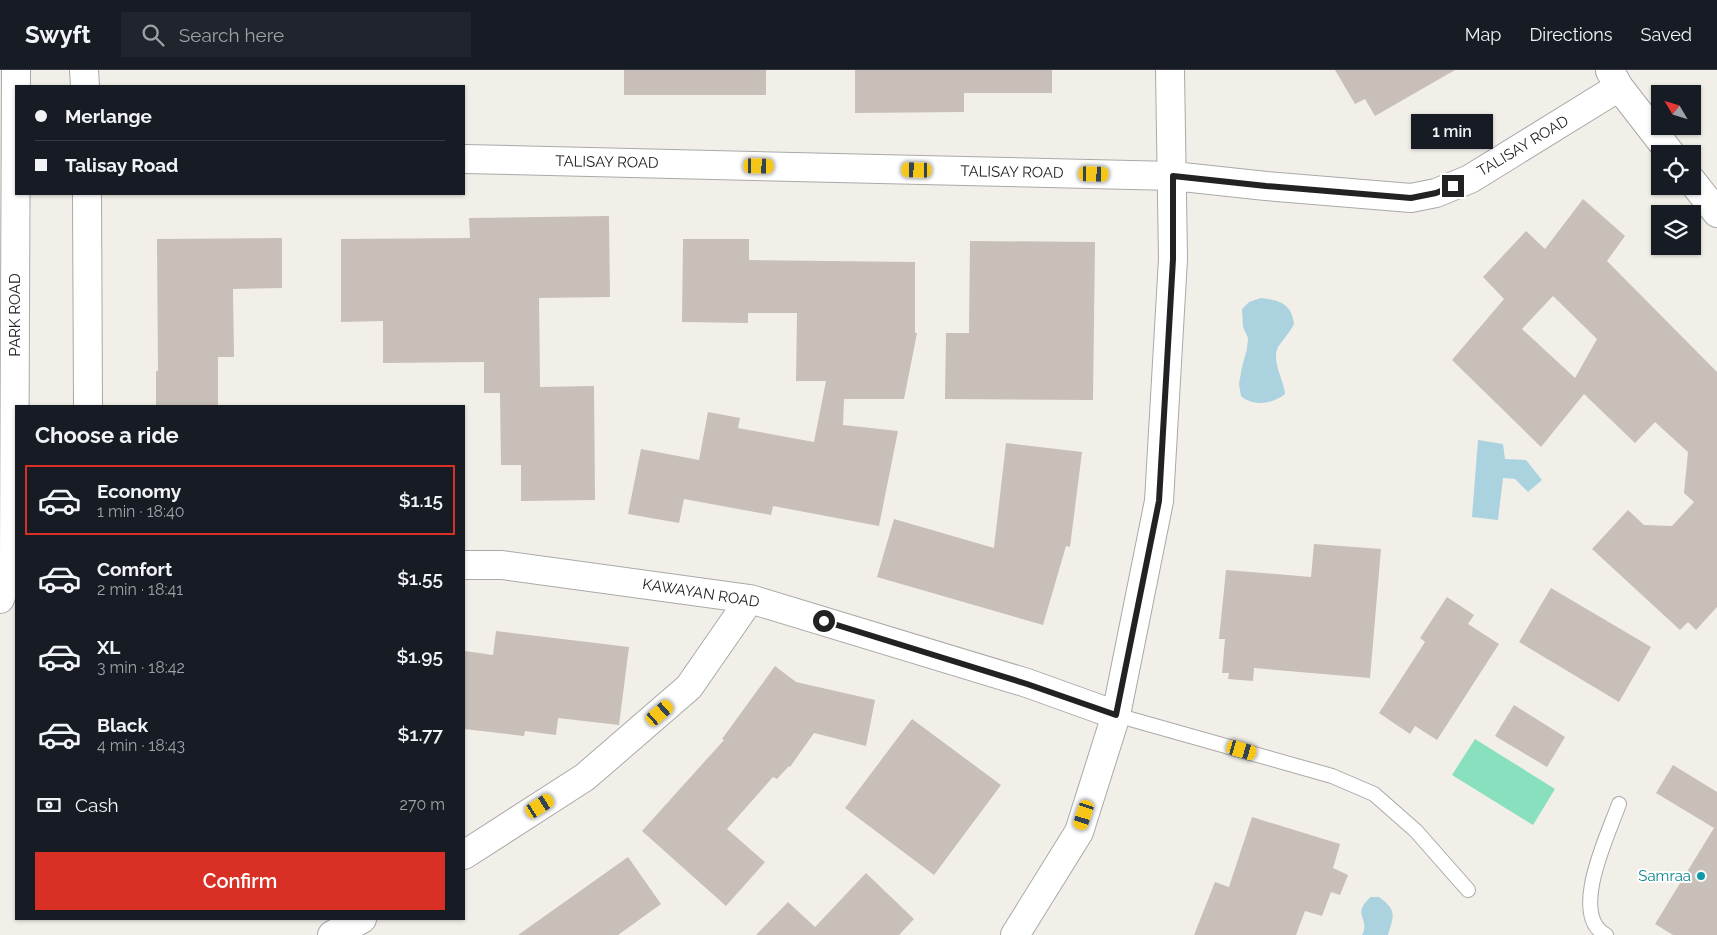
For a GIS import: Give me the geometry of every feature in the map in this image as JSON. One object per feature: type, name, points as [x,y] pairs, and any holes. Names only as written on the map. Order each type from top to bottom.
[{"type":"street","name":"PARK ROAD","points":[[0,599],[10,560],[10,150],[16,70]]},
{"type":"street","points":[[84,70],[85,85]]},
{"type":"street","points":[[1015,935],[1079,832],[1116,715],[1159,501],[1173,259],[1170,70]]},
{"type":"street","points":[[1614,78],[1664,145]]},
{"type":"street","name":"TALISAY ROAD","points":[[465,159],[1173,176],[1411,198],[1470,179],[1614,78]]},
{"type":"street","points":[[1701,193],[1717,213]]},
{"type":"street","points":[[87,195],[88,405]]},
{"type":"street","name":"KAWAYAN ROAD","points":[[465,565],[502,565],[750,599],[1027,684],[1116,715]]},
{"type":"street","points":[[465,854],[585,777],[689,688],[750,599]]},
{"type":"street","points":[[332,935],[360,920]]},
{"type":"lane","name":"KAWAYAN ROAD","points":[[1116,715],[1332,776],[1374,794],[1416,831],[1468,890]]},
{"type":"lane","points":[[1606,935],[1601,932],[1593,921],[1591,892],[1593,873],[1619,804]]},
{"type":"green space","points":[[1475,739],[1555,789],[1533,825],[1452,775]]},
{"type":"water","points":[[1261,298],[1284,304],[1291,312],[1294,324],[1276,352],[1277,364],[1285,394],[1269,402],[1257,403],[1241,396],[1239,384],[1248,338],[1243,327],[1242,309],[1249,302]]},
{"type":"water","points":[[1478,440],[1503,444],[1505,459],[1526,460],[1542,480],[1528,492],[1515,479],[1503,478],[1498,520],[1472,517]]},
{"type":"water","points":[[1371,897],[1379,897],[1391,909],[1393,918],[1388,935],[1362,935],[1364,924],[1361,912],[1365,903]]},
{"type":"building","points":[[624,70],[766,70],[766,95],[624,95]]},
{"type":"building","points":[[855,70],[1052,70],[1052,93],[964,93],[964,112],[855,113]]},
{"type":"building","points":[[1335,70],[1455,70],[1375,116],[1365,99],[1355,104]]},
{"type":"building","points":[[1583,199],[1625,236],[1607,261],[1717,372],[1717,607],[1696,630],[1688,622],[1680,630],[1592,549],[1628,510],[1644,525],[1672,526],[1694,502],[1684,493],[1688,452],[1655,422],[1635,443],[1584,394],[1541,447],[1452,360],[1504,299],[1483,277],[1526,231],[1545,249]],"holes":[[[1553,296],[1597,339],[1575,378],[1522,329]]]},
{"type":"building","points":[[609,216],[610,297],[539,298],[540,387],[594,386],[595,500],[521,501],[521,465],[501,465],[500,393],[484,393],[484,362],[383,363],[383,321],[341,322],[341,239],[470,238],[469,218]]},
{"type":"building","points":[[282,238],[282,288],[233,289],[234,357],[218,357],[218,405],[156,405],[156,371],[158,371],[157,239]]},
{"type":"building","points":[[683,239],[749,239],[749,260],[915,262],[915,333],[917,333],[904,399],[844,399],[843,425],[898,431],[879,526],[773,506],[771,515],[684,499],[679,523],[628,514],[641,449],[699,460],[708,412],[740,418],[738,428],[814,442],[826,381],[796,381],[797,313],[748,313],[748,323],[682,322]]},
{"type":"building","points":[[970,241],[1095,242],[1093,400],[945,399],[946,333],[969,333]]},
{"type":"building","points":[[1006,443],[1082,452],[1070,547],[1066,546],[1043,625],[877,577],[894,519],[994,548]]},
{"type":"building","points":[[1314,544],[1381,549],[1370,678],[1254,668],[1253,681],[1228,679],[1229,673],[1222,673],[1225,639],[1219,639],[1226,570],[1311,577]]},
{"type":"building","points":[[1551,588],[1651,647],[1619,702],[1519,642]]},
{"type":"building","points":[[1447,597],[1474,615],[1468,624],[1499,644],[1437,740],[1415,726],[1410,734],[1379,713],[1425,642],[1420,638]]},
{"type":"building","points":[[496,631],[629,647],[619,725],[558,718],[556,735],[525,731],[524,736],[465,729],[465,651],[493,655]]},
{"type":"building","points":[[775,666],[796,682],[875,700],[866,746],[814,733],[790,767],[777,779],[773,777],[727,829],[765,862],[726,906],[642,831],[724,740],[722,739]]},
{"type":"building","points":[[1514,705],[1565,737],[1547,767],[1495,736]]},
{"type":"building","points":[[912,719],[1001,785],[934,875],[845,808]]},
{"type":"building","name":"Samraa","points":[[1673,765],[1717,792],[1717,935],[1673,935],[1655,924],[1714,828],[1656,793]]},
{"type":"building","points":[[1252,817],[1340,844],[1333,868],[1348,875],[1340,895],[1331,892],[1322,916],[1305,911],[1296,935],[1194,935],[1215,882],[1229,887]]},
{"type":"building","points":[[628,857],[661,904],[618,935],[518,935]]},
{"type":"building","points":[[866,873],[914,919],[899,935],[756,935],[788,902],[815,927]]},
{"type":"place","name":"Samraa","points":[[1701,876]]},
{"type":"route","points":[[824,621],[1027,684],[1116,715],[1159,501],[1173,259],[1173,176],[1411,198],[1436,193],[1453,186]]}]
